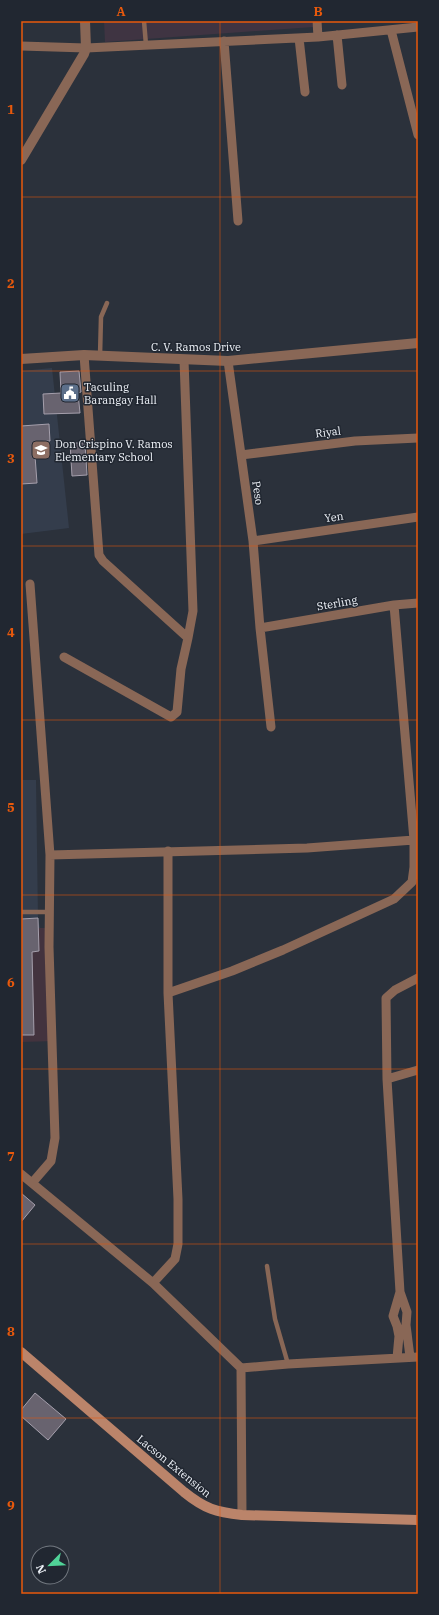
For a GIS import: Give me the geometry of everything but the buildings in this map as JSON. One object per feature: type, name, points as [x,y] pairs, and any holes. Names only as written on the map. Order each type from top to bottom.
[{"type":"main road","name":"Lacson Extension","points":[[21,1352],[196,1502],[220,1513],[242,1515],[418,1520]]},
{"type":"street","points":[[21,160],[81,60],[86,48],[85,21]]},
{"type":"street","points":[[317,21],[318,38]]},
{"type":"street","points":[[21,46],[86,48],[318,38],[418,27]]},
{"type":"street","points":[[391,30],[418,134]]},
{"type":"street","points":[[337,36],[342,85]]},
{"type":"street","points":[[299,38],[305,92]]},
{"type":"street","points":[[224,41],[238,221]]},
{"type":"street","name":"C. V. Ramos Drive","points":[[21,359],[84,355],[228,361],[418,343]]},
{"type":"street","points":[[84,355],[100,555],[103,561],[188,638]]},
{"type":"street","points":[[64,657],[171,717],[177,712],[181,669],[193,611],[184,360]]},
{"type":"street","name":"Peso","points":[[228,361],[253,541],[260,628],[272,727]]},
{"type":"street","name":"Riyal","points":[[241,455],[355,441],[418,438]]},
{"type":"street","name":"Yen","points":[[253,541],[418,517]]},
{"type":"street","points":[[30,584],[50,855],[49,912],[55,1138],[51,1161],[32,1183]]},
{"type":"street","name":"Sterling","points":[[260,628],[394,605],[418,603]]},
{"type":"street","points":[[168,993],[232,971],[261,959],[394,899],[412,882],[414,867],[414,840],[394,605]]},
{"type":"street","points":[[50,855],[306,848],[414,840]]},
{"type":"street","points":[[153,1283],[175,1259],[178,1244],[178,1199],[168,993],[168,851]]},
{"type":"street","points":[[241,1368],[414,1357],[406,1325],[407,1312],[400,1292],[387,1079],[386,998],[395,990],[418,978]]},
{"type":"street","points":[[387,1079],[418,1070]]},
{"type":"street","points":[[21,1174],[153,1283],[241,1368],[242,1515]]},
{"type":"street","points":[[397,1358],[399,1336],[398,1326],[393,1316],[400,1292]]},
{"type":"lane","points":[[144,21],[146,45]]},
{"type":"lane","points":[[100,356],[101,317],[107,304]]},
{"type":"lane","points":[[21,912],[49,912]]},
{"type":"lane","points":[[267,1266],[275,1319],[288,1364]]},
{"type":"shaded area","points":[[104,21],[312,21],[313,27],[105,42]]},
{"type":"shaded area","name":"Don Crispino V. Ramos Elementary School","points":[[52,368],[69,528],[21,534],[21,371]]},
{"type":"shaded area","points":[[21,780],[36,780],[38,918],[40,928],[21,928]]},
{"type":"shaded area","points":[[21,928],[50,928],[56,1041],[21,1042]]},
{"type":"place","name":"Taculing Barangay Hall","points":[[70,393]]},
{"type":"place","name":"Don Crispino V. Ramos Elementary School","points":[[41,450]]}]
